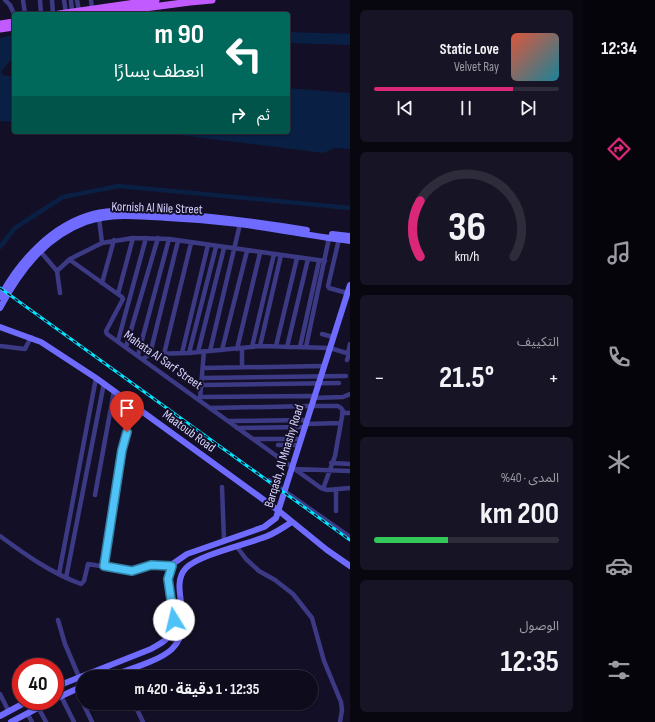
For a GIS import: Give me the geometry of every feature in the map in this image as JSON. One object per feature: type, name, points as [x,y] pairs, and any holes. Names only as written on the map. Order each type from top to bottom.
[{"type":"main road","points":[[69,12],[92,9],[104,4],[156,0]]},
{"type":"main road","points":[[113,12],[190,1],[212,0]]},
{"type":"main road","points":[[0,24],[12,22]]},
{"type":"main road","points":[[0,29],[12,27]]},
{"type":"street","points":[[5,0],[10,5],[13,12]]},
{"type":"street","points":[[23,0],[25,12]]},
{"type":"street","points":[[40,0],[42,12]]},
{"type":"street","points":[[52,0],[53,12]]},
{"type":"street","points":[[64,0],[69,12]]},
{"type":"street","points":[[69,12],[71,0]]},
{"type":"street","points":[[69,12],[77,0]]},
{"type":"street","points":[[91,0],[92,9]]},
{"type":"street","name":"Kornish Al Nile Street","points":[[0,308],[15,276],[40,251],[79,225],[113,213],[240,224],[249,223]]},
{"type":"street","name":"Kornish Al Nile Street","points":[[0,297],[36,249],[52,235],[63,228],[78,219],[92,214],[113,213],[192,215],[308,232],[350,236]]},
{"type":"street","points":[[99,218],[102,243]]},
{"type":"street","points":[[240,224],[203,368],[200,398],[343,397],[350,394]]},
{"type":"street","name":"Kornish Al Nile Street","points":[[308,232],[329,238],[350,241]]},
{"type":"street","points":[[70,260],[118,294],[133,238]]},
{"type":"street","points":[[57,271],[70,260],[102,243],[133,238],[169,239],[216,247],[322,261]]},
{"type":"street","points":[[118,341],[146,238]]},
{"type":"street","points":[[126,347],[158,238]]},
{"type":"street","points":[[300,347],[329,238]]},
{"type":"street","points":[[138,355],[169,239]]},
{"type":"street","points":[[339,239],[329,287],[347,293]]},
{"type":"street","points":[[102,283],[114,240]]},
{"type":"street","points":[[150,354],[178,241]]},
{"type":"street","points":[[164,354],[191,243]]},
{"type":"street","points":[[182,353],[208,245]]},
{"type":"street","points":[[189,353],[216,247]]},
{"type":"street","points":[[198,352],[224,248]]},
{"type":"street","points":[[40,251],[57,271],[60,293]]},
{"type":"street","points":[[222,350],[247,251]]},
{"type":"street","points":[[242,367],[240,348],[260,252]]},
{"type":"street","points":[[252,347],[274,254]]},
{"type":"street","points":[[260,346],[281,255]]},
{"type":"street","points":[[276,346],[297,258]]},
{"type":"street","points":[[287,346],[308,259]]},
{"type":"street","points":[[306,347],[322,261]]},
{"type":"street","name":"Barqash, Al Mnashy Road","points":[[172,566],[187,554],[264,527],[276,518],[280,511],[284,490],[293,468],[310,406],[350,285]]},
{"type":"street","name":"Mahata Al Sarf Street","points":[[118,294],[122,296],[123,299],[106,331],[107,334],[200,398],[237,428],[323,489]]},
{"type":"street","points":[[286,306],[293,308]]},
{"type":"street","name":"Maatoub Road","points":[[0,327],[31,337],[49,346],[104,383],[280,511],[290,521],[350,566]]},
{"type":"street","points":[[322,334],[333,338]]},
{"type":"street","points":[[0,346],[25,349],[31,337]]},
{"type":"street","points":[[347,360],[350,344]]},
{"type":"street","points":[[143,359],[150,354],[189,353],[260,346],[330,348],[349,353]]},
{"type":"street","points":[[203,368],[324,366]]},
{"type":"street","points":[[202,385],[319,380],[346,376]]},
{"type":"street","points":[[59,574],[96,378]]},
{"type":"street","points":[[202,378],[319,380],[339,383]]},
{"type":"street","points":[[66,578],[104,383]]},
{"type":"street","points":[[95,495],[114,390]]},
{"type":"street","points":[[104,566],[122,450],[135,406]]},
{"type":"street","points":[[211,408],[338,406],[342,410],[341,423],[334,456],[323,489],[350,488]]},
{"type":"street","points":[[342,413],[350,413]]},
{"type":"street","points":[[228,421],[341,423]]},
{"type":"street","points":[[237,428],[305,423]]},
{"type":"street","points":[[254,439],[299,442]]},
{"type":"street","points":[[278,445],[299,442]]},
{"type":"street","points":[[332,463],[350,464]]},
{"type":"street","points":[[293,468],[350,471]]},
{"type":"street","points":[[269,480],[350,537]]},
{"type":"street","points":[[222,486],[224,540]]},
{"type":"street","points":[[336,489],[336,511]]},
{"type":"street","name":"Barqash, Al Mnashy Road","points":[[130,670],[171,650],[177,643],[184,625],[179,587],[182,573],[187,567],[214,554],[264,538],[290,521]]},
{"type":"street","points":[[0,536],[36,562],[66,578],[83,583],[88,564],[132,571],[151,565],[172,566],[168,579],[174,626],[168,638],[151,649],[99,670]]},
{"type":"street","points":[[237,546],[240,552],[259,571],[275,580],[293,594],[312,618],[324,661],[341,702],[342,710],[340,722]]},
{"type":"street","points":[[58,620],[63,639],[76,671]]},
{"type":"street","points":[[151,649],[155,658]]},
{"type":"street","points":[[64,684],[76,679]]},
{"type":"street","points":[[64,695],[76,690]]},
{"type":"street","points":[[0,694],[9,712]]},
{"type":"street","points":[[64,702],[74,722]]},
{"type":"street","points":[[0,716],[12,710]]},
{"type":"street","points":[[11,722],[32,710]]},
{"type":"street","points":[[40,710],[46,722]]},
{"type":"street","points":[[87,710],[92,722]]},
{"type":"street","points":[[137,710],[143,722]]},
{"type":"street","points":[[27,713],[32,722]]},
{"type":"water","points":[[290,32],[350,34],[350,45],[290,43]]},
{"type":"water","points":[[12,35],[12,60],[1,72],[3,75],[12,77],[12,122],[0,121],[0,38]]},
{"type":"water","points":[[290,88],[350,93],[350,149],[334,148],[324,153],[171,134],[290,134]]},
{"type":"waterway","points":[[0,247],[15,228],[63,197],[119,186],[350,208]]},
{"type":"railway","points":[[0,288],[350,540]]},
{"type":"route","points":[[127,432],[122,450],[104,566],[135,571],[158,564],[172,566],[168,579],[174,620]]}]
